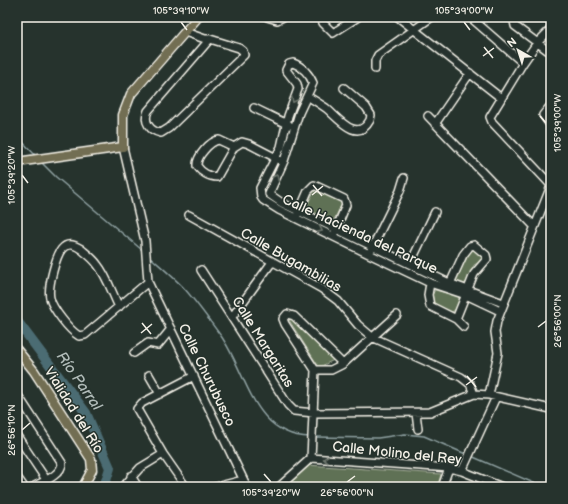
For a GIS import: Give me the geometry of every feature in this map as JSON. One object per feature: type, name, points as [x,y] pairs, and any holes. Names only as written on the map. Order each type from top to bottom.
[{"type":"main road","points":[[17,162],[123,147],[123,115],[127,101],[139,83],[198,17]]},
{"type":"main road","name":"Vialidad del Río","points":[[17,350],[34,371],[91,459],[92,470],[83,487]]},
{"type":"street","points":[[267,17],[277,20],[283,17]]},
{"type":"street","points":[[325,17],[322,22],[331,33],[358,17]]},
{"type":"street","points":[[398,17],[501,98]]},
{"type":"street","points":[[375,69],[375,61],[378,55],[432,17]]},
{"type":"street","points":[[470,17],[523,63]]},
{"type":"street","points":[[516,18],[515,26],[551,53]]},
{"type":"street","points":[[462,471],[493,396],[498,353],[495,332],[500,311],[551,186],[491,119],[491,113],[537,42],[551,29]]},
{"type":"street","points":[[187,30],[242,49],[244,56],[169,128],[161,133],[156,132],[147,124],[145,120],[148,111],[210,39]]},
{"type":"street","name":"Calle Hacienda del Parque","points":[[292,63],[300,66],[311,78],[313,84],[294,127],[284,161],[269,194],[258,198],[260,188],[281,146],[286,124],[298,89],[297,84],[286,70],[287,66],[292,63]]},
{"type":"street","points":[[435,124],[470,73]]},
{"type":"street","points":[[308,96],[324,107],[346,126],[357,130],[364,128],[370,120],[369,112],[344,88]]},
{"type":"street","points":[[551,105],[543,115],[551,126]]},
{"type":"street","points":[[254,108],[294,127]]},
{"type":"street","points":[[428,116],[534,226]]},
{"type":"street","points":[[234,147],[219,140],[213,142],[197,161],[197,166],[202,172],[212,177],[217,177],[234,147],[239,143],[245,142],[284,161]]},
{"type":"street","name":"Calle Churubusco","points":[[123,147],[145,241],[148,282],[247,487]]},
{"type":"street","points":[[369,254],[400,191],[404,178]]},
{"type":"street","points":[[295,219],[310,188],[316,185],[341,198],[345,202],[333,236]]},
{"type":"street","name":"Calle Hacienda del Parque","points":[[269,194],[277,200],[299,211],[410,264],[448,286]]},
{"type":"street","name":"Calle Hacienda del Parque","points":[[258,198],[271,207],[295,219],[430,283],[448,286],[503,303]]},
{"type":"street","points":[[410,264],[435,212]]},
{"type":"street","name":"Calle Bugambilias","points":[[189,215],[332,296],[372,337],[461,377],[470,384],[474,394]]},
{"type":"street","points":[[119,307],[97,263],[76,246],[67,245],[63,247],[57,256],[49,292],[51,302],[71,330],[79,336],[85,335],[119,307],[148,282]]},
{"type":"street","points":[[448,286],[463,255],[472,245],[484,254],[487,259],[476,271],[456,319]]},
{"type":"street","points":[[232,317],[272,262]]},
{"type":"street","name":"Calle Margaritas","points":[[201,270],[288,405],[294,411],[314,413],[416,413],[438,410],[474,394]]},
{"type":"street","points":[[430,283],[428,295],[430,306],[456,319],[464,327]]},
{"type":"street","name":"Calle Hacienda del Parque","points":[[467,292],[500,311]]},
{"type":"street","points":[[279,487],[311,458],[314,413],[315,370],[284,324],[283,319],[290,313],[294,316],[343,364]]},
{"type":"street","points":[[315,370],[331,370],[343,364],[397,315]]},
{"type":"street","points":[[134,353],[148,343],[158,345],[171,329]]},
{"type":"street","points":[[149,375],[160,394]]},
{"type":"street","points":[[186,487],[163,454],[137,412],[140,405],[194,376]]},
{"type":"street","points":[[17,394],[60,458],[63,465],[62,468],[34,487]]},
{"type":"street","points":[[474,394],[493,396],[551,409]]},
{"type":"street","points":[[416,413],[418,429]]},
{"type":"street","points":[[17,436],[51,487]]},
{"type":"street","points":[[123,487],[131,476],[148,462],[163,454]]},
{"type":"street","name":"Calle Molino del Rey","points":[[311,458],[449,468],[462,471],[502,487]]},
{"type":"street","points":[[442,487],[449,468]]},
{"type":"street","points":[[131,476],[138,487]]},
{"type":"street","points":[[17,477],[24,487]]},
{"type":"street","points":[[216,487],[243,480]]},
{"type":"green space","points":[[315,190],[343,203],[333,221],[305,208]]},
{"type":"green space","points":[[472,248],[484,260],[474,265],[466,283],[463,285],[457,282],[456,279]]},
{"type":"green space","points":[[435,290],[458,296],[460,301],[454,311],[450,312],[435,307],[432,295]]},
{"type":"green space","points":[[292,318],[334,360],[319,367],[289,320]]},
{"type":"green space","points":[[307,465],[441,474],[438,485],[422,487],[284,487]]},
{"type":"waterway","points":[[17,136],[36,156]]},
{"type":"waterway","points":[[41,162],[56,177],[142,250]]},
{"type":"waterway","points":[[148,255],[182,286],[221,336],[254,400],[264,414],[276,426],[291,434],[310,437]]},
{"type":"waterway","name":"Río Parral","points":[[17,321],[86,413],[110,468],[104,487]]},
{"type":"waterway","points":[[314,437],[378,438],[405,434],[424,436],[468,455]]},
{"type":"waterway","points":[[471,456],[543,487]]}]
